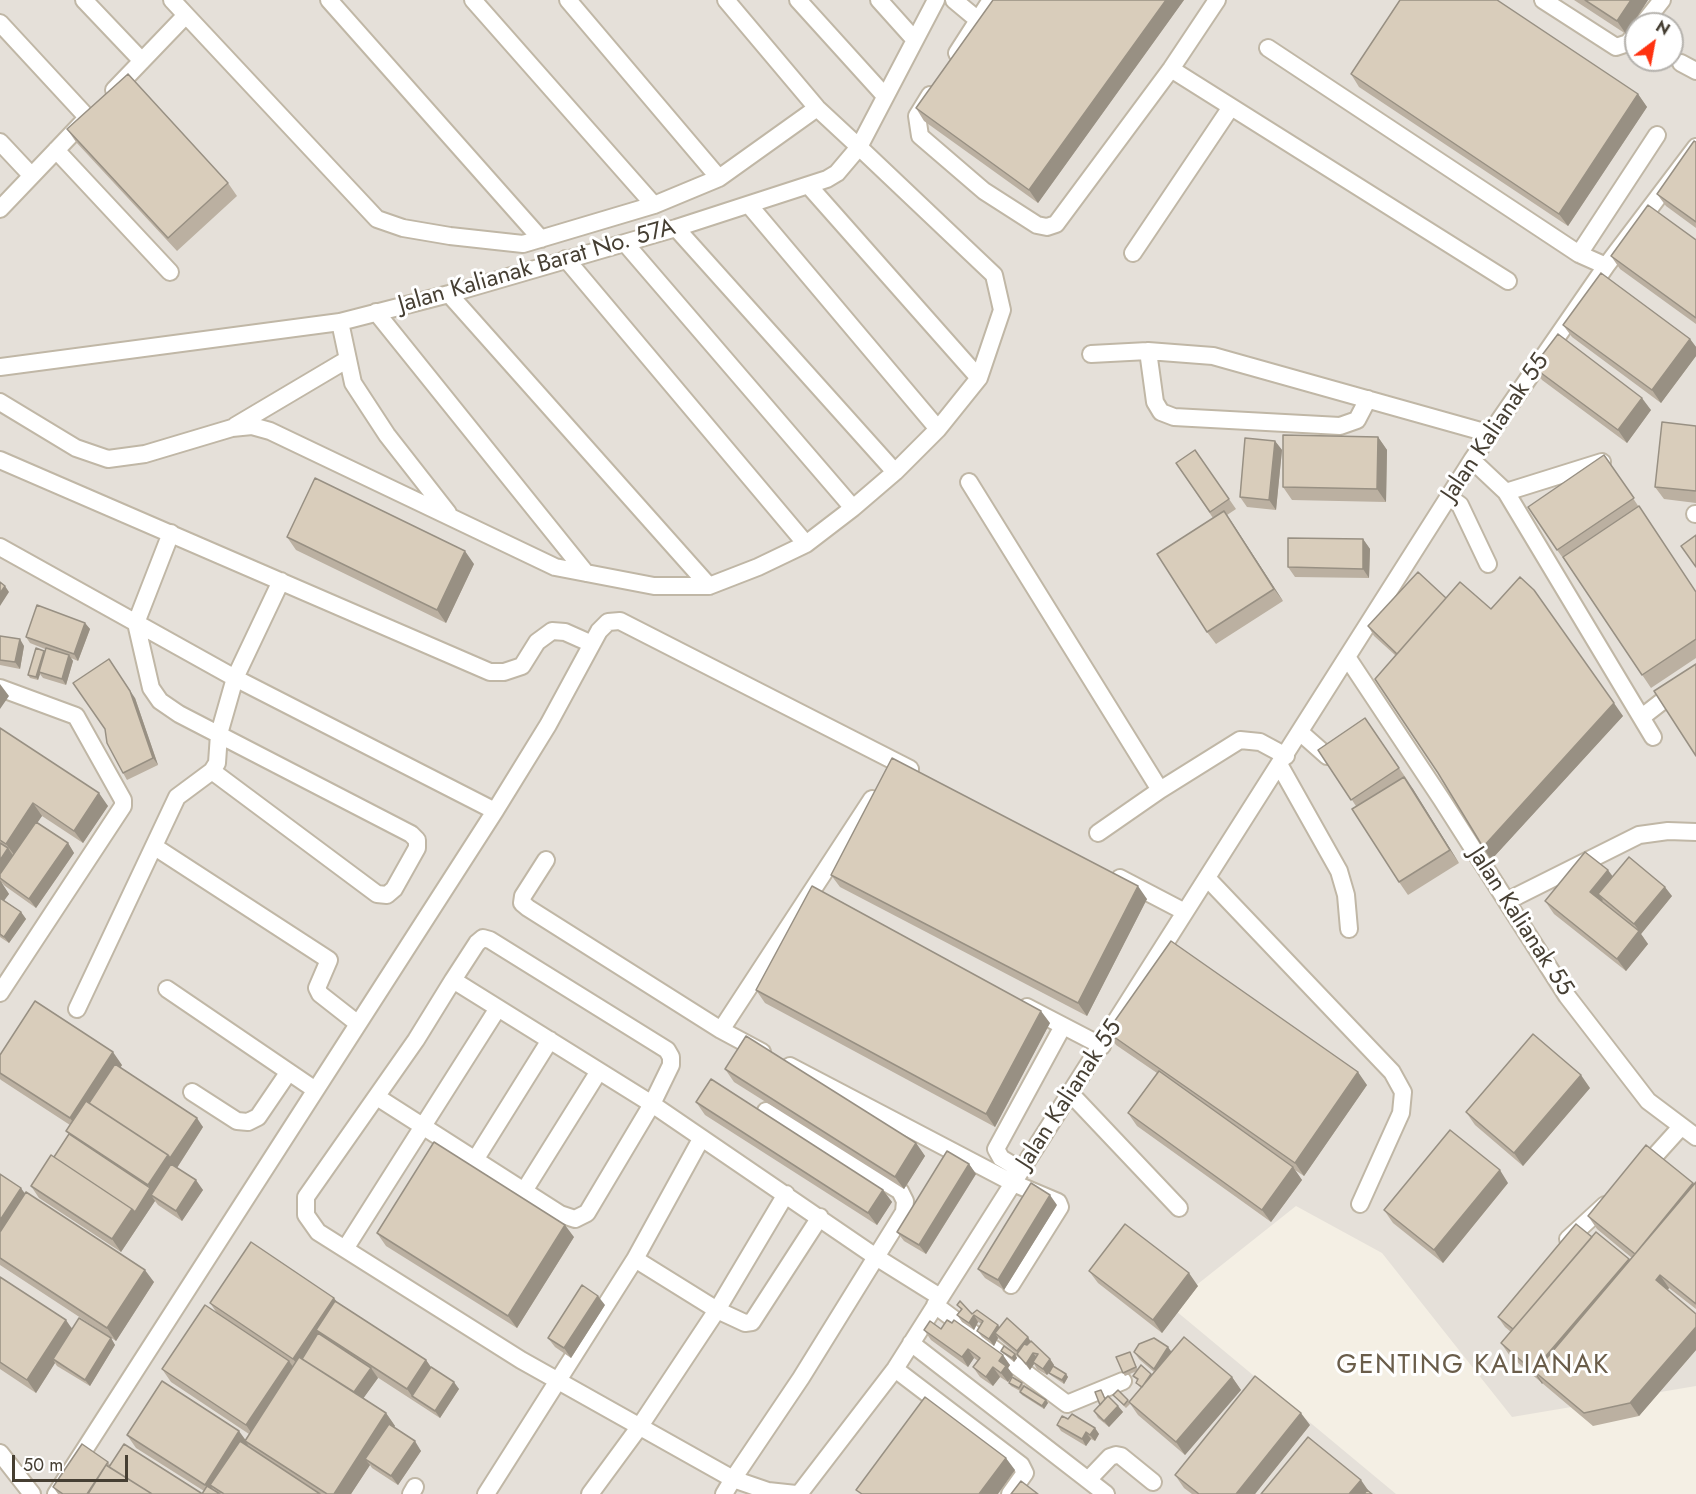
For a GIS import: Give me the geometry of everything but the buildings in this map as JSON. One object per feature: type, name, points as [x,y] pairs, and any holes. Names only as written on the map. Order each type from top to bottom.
[{"type":"lane","points":[[84,0],[142,61]]},
{"type":"lane","name":"Jalan Kalianak Barat No. 57A","points":[[172,0],[377,219],[403,228],[450,236],[523,244],[654,205],[719,178],[817,108]]},
{"type":"lane","points":[[329,0],[542,239]]},
{"type":"lane","points":[[473,0],[654,205]]},
{"type":"lane","points":[[568,0],[719,178]]},
{"type":"lane","points":[[0,402],[76,448],[108,459],[144,454],[232,428],[252,426],[270,431],[555,567],[654,585],[709,586],[758,567],[806,544],[854,508],[895,472],[938,429],[979,378],[1002,310],[994,275],[817,108],[726,0]]},
{"type":"lane","points":[[798,0],[885,96]]},
{"type":"lane","points":[[879,0],[914,39]]},
{"type":"lane","name":"Jalan Kalianak Barat No. 57A","points":[[0,367],[340,322],[449,294],[625,243],[809,186],[837,173],[859,147],[936,0]]},
{"type":"lane","points":[[954,0],[978,20]]},
{"type":"lane","points":[[991,0],[917,116],[921,136],[984,191],[1037,225],[1047,227],[1056,224],[1171,69],[1217,0]]},
{"type":"lane","points":[[1543,0],[1616,47],[1624,44]]},
{"type":"lane","points":[[1652,12],[1662,0]]},
{"type":"lane","points":[[0,209],[186,15]]},
{"type":"lane","points":[[0,23],[87,117]]},
{"type":"lane","points":[[1268,48],[1579,254],[1606,266]]},
{"type":"lane","points":[[1171,69],[1508,281]]},
{"type":"lane","points":[[1133,253],[1231,107]]},
{"type":"lane","points":[[1579,254],[1657,135]]},
{"type":"lane","points":[[0,142],[31,175]]},
{"type":"lane","name":"Jalan Kalianak 55","points":[[797,1494],[895,1369],[1185,912],[1301,734],[1472,460],[1606,266],[1696,147]]},
{"type":"lane","points":[[56,150],[170,272]]},
{"type":"lane","points":[[809,186],[979,378]]},
{"type":"lane","points":[[749,205],[938,429]]},
{"type":"lane","points":[[676,228],[895,472]]},
{"type":"lane","points":[[625,243],[854,508]]},
{"type":"lane","points":[[567,259],[806,544]]},
{"type":"lane","points":[[449,294],[709,586]]},
{"type":"lane","points":[[376,312],[586,573]]},
{"type":"lane","points":[[340,322],[353,383],[387,435],[450,516]]},
{"type":"lane","points":[[1091,354],[1148,351],[1213,356],[1491,434]]},
{"type":"lane","points":[[1148,351],[1155,402],[1161,412],[1174,417],[1340,426],[1357,420],[1368,399]]},
{"type":"lane","points":[[232,428],[348,359]]},
{"type":"lane","points":[[0,460],[490,672],[504,672],[522,666],[537,642],[552,631],[565,632],[592,644]]},
{"type":"lane","points":[[1472,460],[1506,492],[1653,737]]},
{"type":"lane","points":[[1506,492],[1602,462]]},
{"type":"lane","points":[[969,482],[1160,790]]},
{"type":"lane","points":[[1449,497],[1460,505],[1488,564]]},
{"type":"lane","points":[[171,533],[136,623],[151,688],[160,701],[179,714],[411,834],[417,840],[417,848],[394,889],[387,895],[377,894],[212,771]]},
{"type":"lane","points":[[0,547],[235,678],[495,811]]},
{"type":"lane","points":[[76,1009],[177,797],[212,771],[217,763],[219,734],[235,678],[281,581]]},
{"type":"lane","points":[[56,1494],[495,811],[549,725],[599,631],[608,622],[620,621],[925,777]]},
{"type":"lane","name":"Jalan Kalianak 55","points":[[1347,657],[1567,996],[1610,1056],[1647,1101],[1680,1128],[1696,1137]]},
{"type":"lane","points":[[1642,717],[1683,685]]},
{"type":"lane","points":[[0,688],[76,716],[123,800],[123,806],[0,993]]},
{"type":"lane","points":[[1301,734],[1323,753],[1333,756],[1356,742]]},
{"type":"lane","points":[[1098,832],[1240,740],[1260,742],[1283,761],[1339,871],[1346,895],[1349,929]]},
{"type":"lane","points":[[722,1030],[872,799]]},
{"type":"lane","points":[[1507,901],[1639,835],[1668,831],[1696,832]]},
{"type":"lane","points":[[155,847],[329,960],[317,988],[320,994],[357,1023]]},
{"type":"lane","points":[[546,860],[523,896],[522,903],[528,908],[722,1030],[1017,1177],[1060,1204],[1011,1285]]},
{"type":"lane","points":[[1102,869],[1185,912]]},
{"type":"lane","points":[[1208,879],[1392,1072],[1404,1092],[1401,1113],[1360,1204]]},
{"type":"lane","points":[[377,1097],[560,1214],[575,1220],[587,1213],[652,1104],[671,1065],[671,1057],[667,1050],[500,946],[483,938],[477,942],[377,1097],[306,1197],[306,1215],[318,1232],[557,1381],[733,1479],[768,1491],[797,1494]]},
{"type":"lane","points":[[453,980],[652,1104],[820,1217],[938,1301],[1067,1404],[1123,1381]]},
{"type":"lane","points":[[167,989],[288,1073],[315,1089]]},
{"type":"lane","points":[[1011,998],[1102,1046]]},
{"type":"lane","points":[[345,1249],[498,1008]]},
{"type":"lane","points":[[1017,1177],[996,1149],[1063,1026]]},
{"type":"lane","points":[[475,1160],[550,1040]]},
{"type":"lane","points":[[524,1191],[599,1071]]},
{"type":"lane","points":[[192,1092],[237,1121],[248,1122],[258,1117],[288,1073]]},
{"type":"lane","points":[[1071,1094],[1179,1208]]},
{"type":"lane","points":[[724,1494],[801,1377],[904,1212],[904,1201],[900,1191],[766,1111]]},
{"type":"lane","points":[[1635,1177],[1680,1128]]},
{"type":"lane","points":[[486,1494],[635,1259],[701,1139]]},
{"type":"lane","points":[[1568,1239],[1618,1192]]},
{"type":"lane","points":[[590,1494],[640,1426],[717,1310],[786,1194]]},
{"type":"lane","points":[[635,1259],[717,1310],[745,1323],[752,1322],[820,1217]]},
{"type":"lane","points":[[911,1343],[1106,1494]]},
{"type":"lane","points":[[895,1369],[1022,1466],[1025,1473],[1010,1494]]},
{"type":"lane","points":[[0,1453],[32,1494]]},
{"type":"lane","points":[[1088,1480],[1110,1457],[1116,1455],[1121,1456],[1153,1482]]},
{"type":"shaded area","points":[[0,0],[1696,0],[1696,1386],[1512,1417],[1382,1253],[1296,1206],[1170,1306],[1396,1494],[0,1494]]},
{"type":"district","name":"GENTING KALIANAK","points":[[1473,1366]]}]
